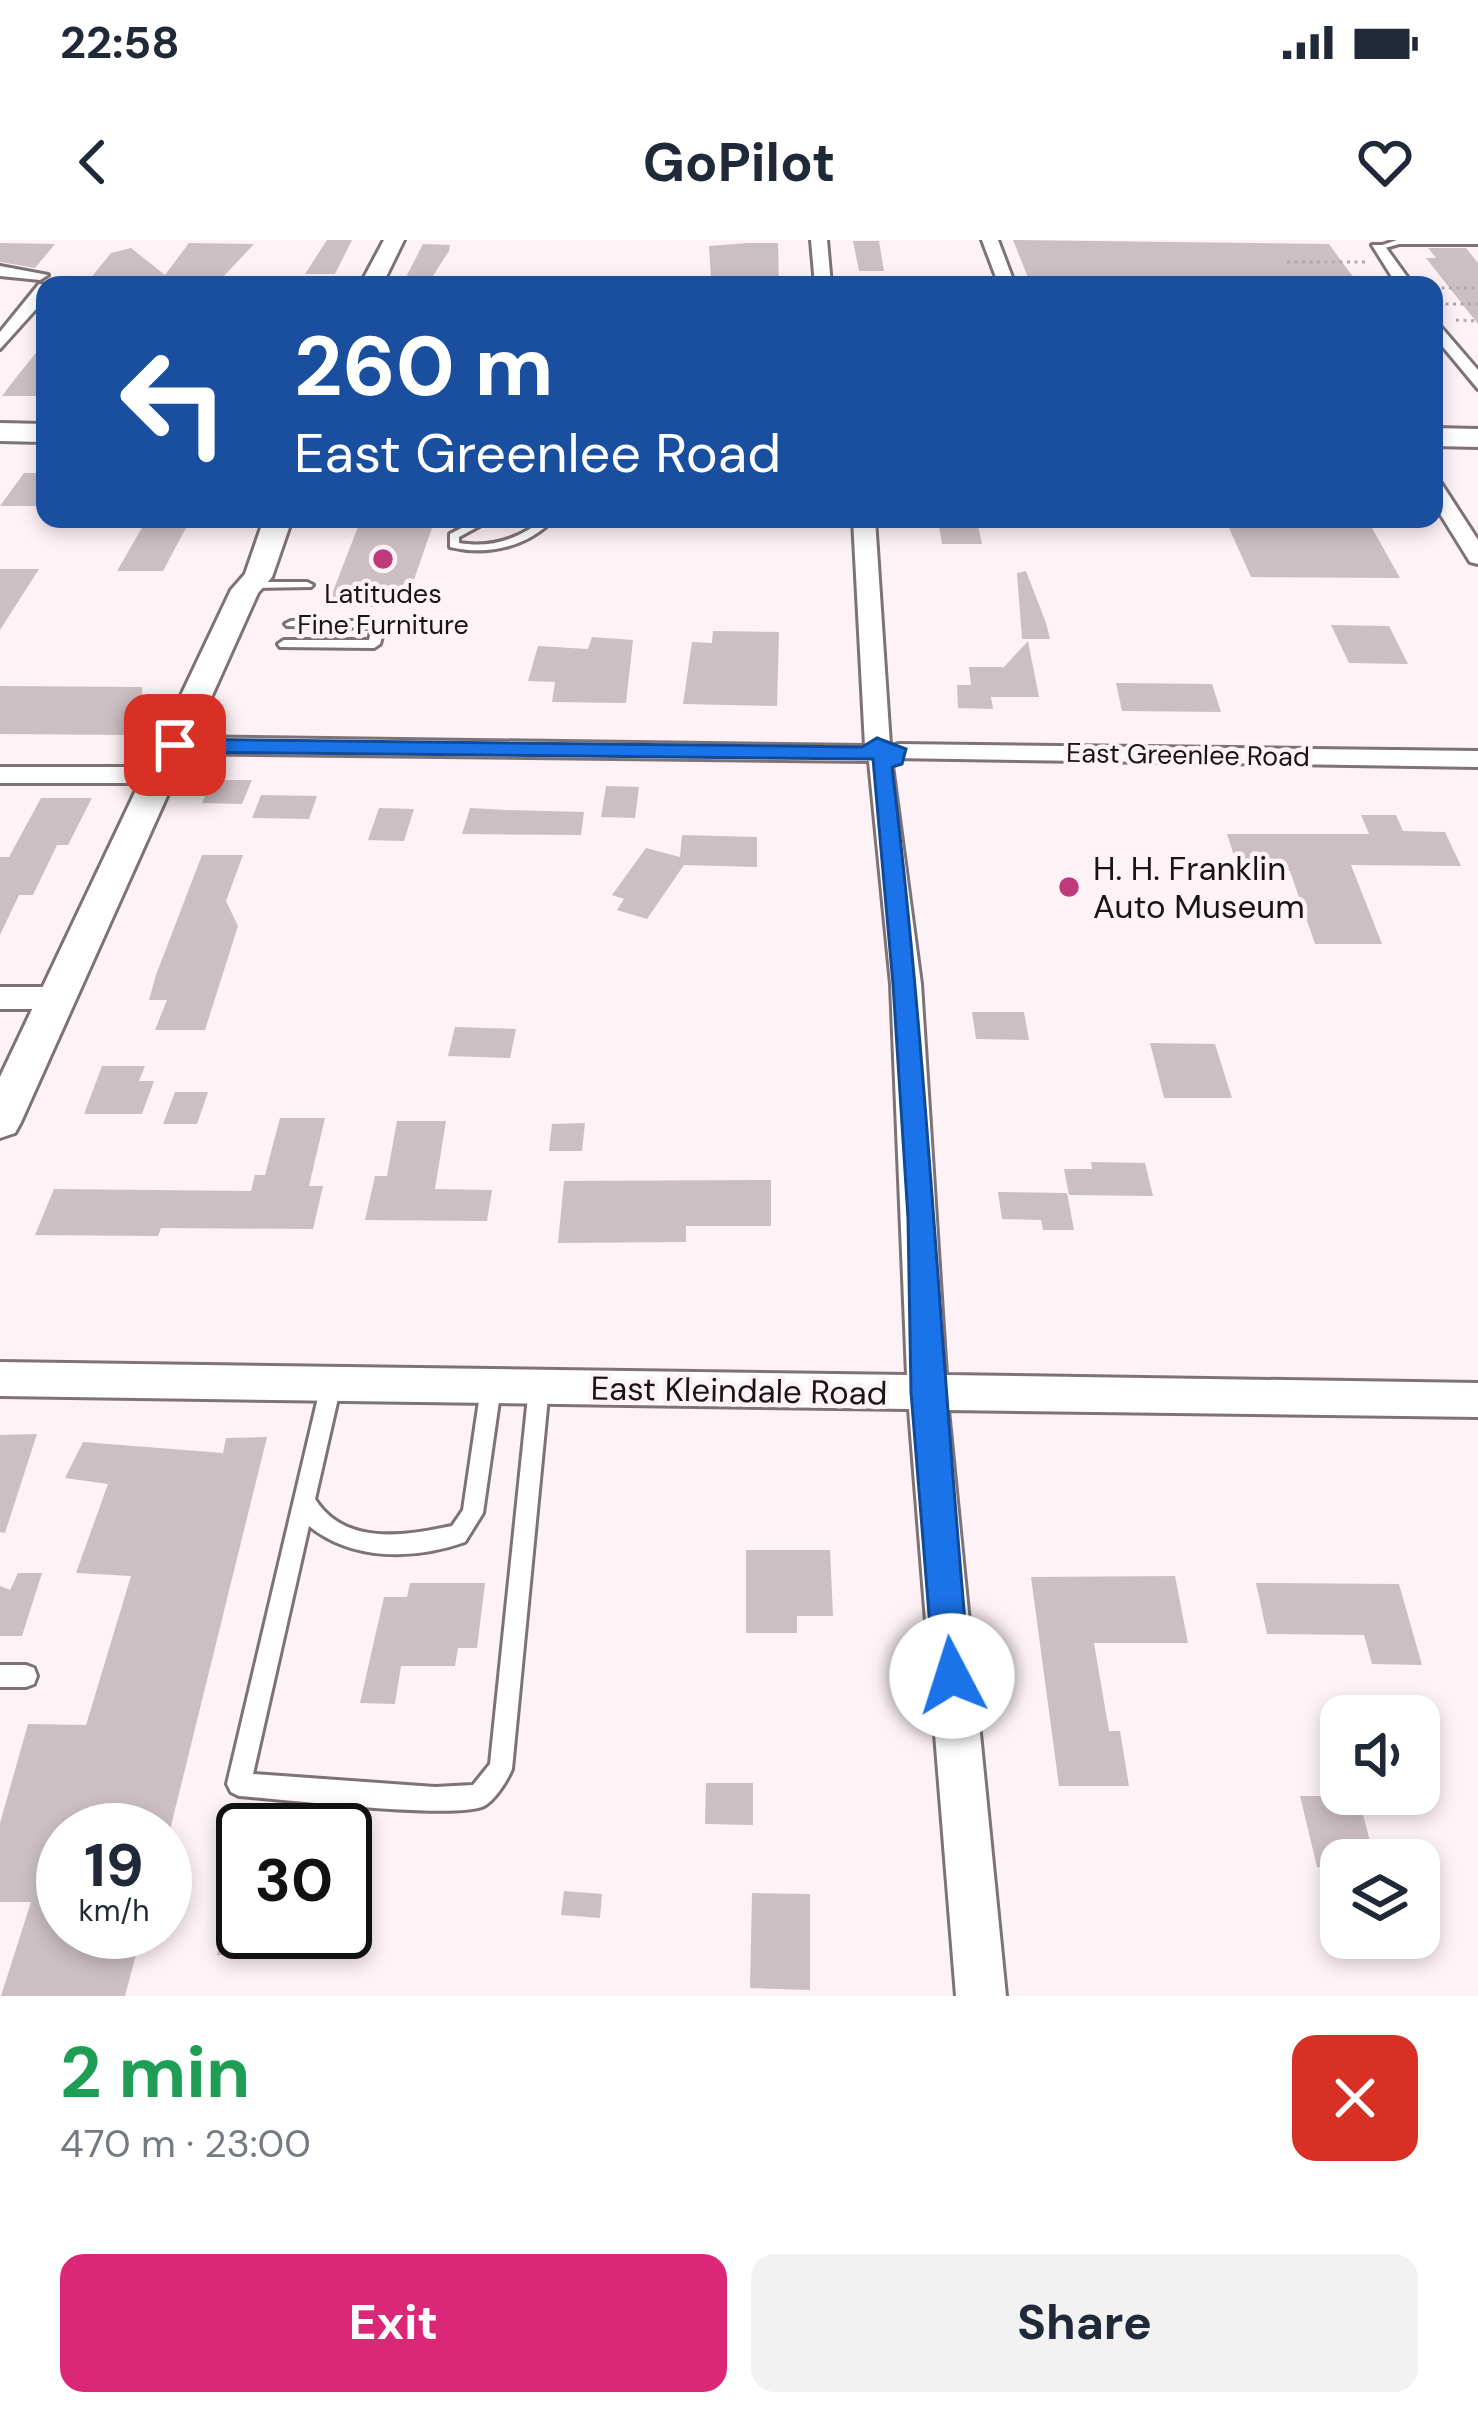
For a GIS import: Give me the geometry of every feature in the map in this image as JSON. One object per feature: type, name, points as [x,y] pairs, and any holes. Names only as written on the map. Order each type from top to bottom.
[{"type":"main road","points":[[0,432],[36,433]]},
{"type":"main road","points":[[1443,437],[1478,438]]},
{"type":"street","points":[[379,276],[394,240]]},
{"type":"street","points":[[819,240],[822,276]]},
{"type":"street","points":[[990,240],[1004,276]]},
{"type":"street","points":[[1383,255],[1399,276]]},
{"type":"street","points":[[52,276],[64,266]]},
{"type":"street","points":[[0,271],[36,281]]},
{"type":"street","points":[[0,344],[36,294]]},
{"type":"street","points":[[1443,336],[1478,383]]},
{"type":"street","points":[[1443,501],[1478,556]]},
{"type":"street","points":[[248,587],[238,571],[257,528]]},
{"type":"street","points":[[0,1122],[248,587],[258,578],[275,528]]},
{"type":"street","points":[[865,528],[881,753],[906,984],[922,1218],[927,1392],[981,1996]]},
{"type":"street","name":"East Greenlee Road","points":[[0,775],[168,760],[881,753],[1478,759]]},
{"type":"street","points":[[0,998],[58,998]]},
{"type":"street","name":"East Kleindale Road","points":[[0,1379],[1478,1400]]},
{"type":"lane","points":[[1383,255],[1400,242],[1478,242]]},
{"type":"lane","points":[[462,528],[454,544],[466,548],[520,539],[536,528]]},
{"type":"lane","points":[[248,587],[307,585]]},
{"type":"lane","points":[[284,644],[374,644],[379,625],[291,624]]},
{"type":"lane","points":[[331,1385],[239,1784],[435,1799],[479,1796],[501,1769],[538,1388]]},
{"type":"lane","points":[[304,1499],[314,1521],[334,1538],[378,1543],[458,1535],[473,1513],[491,1387]]},
{"type":"lane","points":[[0,1676],[26,1676]]},
{"type":"path","points":[[1287,262],[1383,255]]},
{"type":"path","points":[[1443,288],[1478,288]]},
{"type":"path","points":[[1443,304],[1478,304]]},
{"type":"building","points":[[327,240],[352,240],[335,274],[305,274]]},
{"type":"building","points":[[1013,240],[1329,244],[1352,276],[1027,276]]},
{"type":"building","points":[[853,241],[879,241],[884,271],[859,271]]},
{"type":"building","points":[[0,243],[55,244],[35,268],[0,262]]},
{"type":"building","points":[[189,243],[254,244],[224,276],[92,276],[111,253],[131,248],[165,275]]},
{"type":"building","points":[[778,243],[779,276],[711,276],[709,246]]},
{"type":"building","points":[[423,244],[450,245],[433,276],[407,276]]},
{"type":"building","points":[[1428,248],[1466,248],[1478,263],[1478,324],[1426,258],[1436,258]]},
{"type":"building","points":[[36,353],[36,396],[2,396]]},
{"type":"building","points":[[24,473],[36,473],[36,506],[0,506]]},
{"type":"building","points":[[142,528],[186,528],[163,571],[117,571]]},
{"type":"building","name":"Latitudes Fine Furniture","points":[[358,528],[432,528],[407,600],[387,600],[385,607],[327,607]]},
{"type":"building","points":[[939,528],[979,528],[982,544],[942,544]]},
{"type":"building","points":[[1229,528],[1372,528],[1400,578],[1251,577]]},
{"type":"building","points":[[0,569],[39,569],[0,630]]},
{"type":"building","points":[[1026,571],[1050,639],[1022,639],[1017,573]]},
{"type":"building","points":[[1331,625],[1389,626],[1408,664],[1349,663]]},
{"type":"building","points":[[713,631],[779,632],[777,706],[683,704],[692,642],[712,643]]},
{"type":"building","points":[[592,637],[633,640],[626,703],[552,702],[555,682],[528,681],[538,646],[588,649]]},
{"type":"building","points":[[1028,641],[1039,697],[991,697],[993,709],[958,708],[957,685],[971,685],[969,667],[1004,667]]},
{"type":"building","points":[[1116,683],[1212,684],[1221,712],[1122,711]]},
{"type":"building","points":[[0,686],[142,687],[143,707],[127,735],[0,734]]},
{"type":"building","points":[[212,780],[252,780],[242,804],[202,803]]},
{"type":"building","points":[[606,786],[639,787],[635,818],[601,817]]},
{"type":"building","points":[[261,795],[317,796],[309,819],[252,818]]},
{"type":"building","points":[[41,798],[92,798],[68,845],[57,845],[33,895],[19,895],[0,935],[0,857],[9,857]]},
{"type":"building","points":[[379,808],[414,809],[404,841],[368,840]]},
{"type":"building","points":[[470,808],[584,812],[581,835],[462,834]]},
{"type":"building","points":[[1361,815],[1396,815],[1403,831],[1445,832],[1461,866],[1351,865],[1382,944],[1315,944],[1290,871],[1237,865],[1227,834],[1369,834]]},
{"type":"building","points":[[682,835],[757,837],[757,867],[684,865],[647,919],[617,910],[624,899],[612,895],[646,848],[680,857]]},
{"type":"building","points":[[202,855],[243,855],[226,901],[238,926],[205,1030],[155,1030],[167,1000],[149,1000]]},
{"type":"building","points":[[972,1012],[1024,1012],[1029,1040],[976,1039]]},
{"type":"building","points":[[455,1027],[516,1029],[510,1058],[448,1056]]},
{"type":"building","points":[[1150,1043],[1215,1044],[1232,1098],[1164,1098]]},
{"type":"building","points":[[102,1066],[145,1066],[139,1081],[154,1081],[142,1114],[84,1114]]},
{"type":"building","points":[[175,1092],[208,1092],[197,1124],[163,1124]]},
{"type":"building","points":[[280,1118],[325,1118],[309,1186],[323,1186],[313,1229],[161,1228],[158,1236],[35,1235],[54,1189],[251,1191],[255,1175],[265,1175]]},
{"type":"building","points":[[397,1121],[446,1121],[435,1189],[492,1190],[487,1221],[365,1220],[375,1176],[387,1176]]},
{"type":"building","points":[[585,1123],[582,1151],[549,1151],[552,1124]]},
{"type":"building","points":[[1091,1162],[1145,1163],[1153,1196],[1069,1195],[1064,1169],[1092,1169]]},
{"type":"building","points":[[771,1180],[771,1226],[686,1226],[686,1242],[558,1243],[564,1181]]},
{"type":"building","points":[[998,1192],[1067,1193],[1074,1230],[1043,1230],[1041,1220],[1002,1219]]},
{"type":"building","points":[[37,1434],[5,1533],[0,1532],[0,1435]]},
{"type":"building","points":[[267,1437],[177,1803],[36,1803],[36,1959],[135,1959],[125,1996],[1,1996],[31,1902],[0,1902],[0,1823],[28,1724],[86,1725],[131,1576],[76,1573],[108,1484],[65,1478],[83,1442],[223,1453],[226,1438]]},
{"type":"building","points":[[746,1550],[830,1550],[833,1616],[797,1616],[797,1633],[746,1633]]},
{"type":"building","points":[[18,1573],[42,1573],[22,1636],[0,1636],[0,1586],[10,1590]]},
{"type":"building","points":[[1175,1576],[1188,1643],[1094,1643],[1109,1731],[1120,1731],[1129,1786],[1059,1786],[1031,1577]]},
{"type":"building","points":[[410,1583],[485,1583],[477,1648],[458,1648],[455,1666],[401,1666],[395,1704],[360,1703],[384,1597],[407,1597]]},
{"type":"building","points":[[1256,1583],[1399,1584],[1422,1665],[1372,1664],[1364,1635],[1267,1634]]},
{"type":"building","points":[[706,1783],[753,1783],[753,1825],[705,1824]]},
{"type":"building","points":[[1300,1796],[1320,1796],[1320,1815],[1363,1815],[1369,1839],[1320,1839],[1317,1867]]},
{"type":"building","points":[[564,1891],[602,1894],[600,1918],[561,1915]]},
{"type":"building","points":[[752,1893],[810,1894],[810,1990],[750,1988]]},
{"type":"place","name":"Latitudes Fine Furniture","points":[[383,559]]},
{"type":"place","name":"H. H. Franklin Auto Museum","points":[[1069,887]]},
{"type":"route","points":[[175,745],[867,754],[877,745],[896,749],[895,760],[881,763],[906,984],[922,1218],[927,1392],[952,1676]]}]
